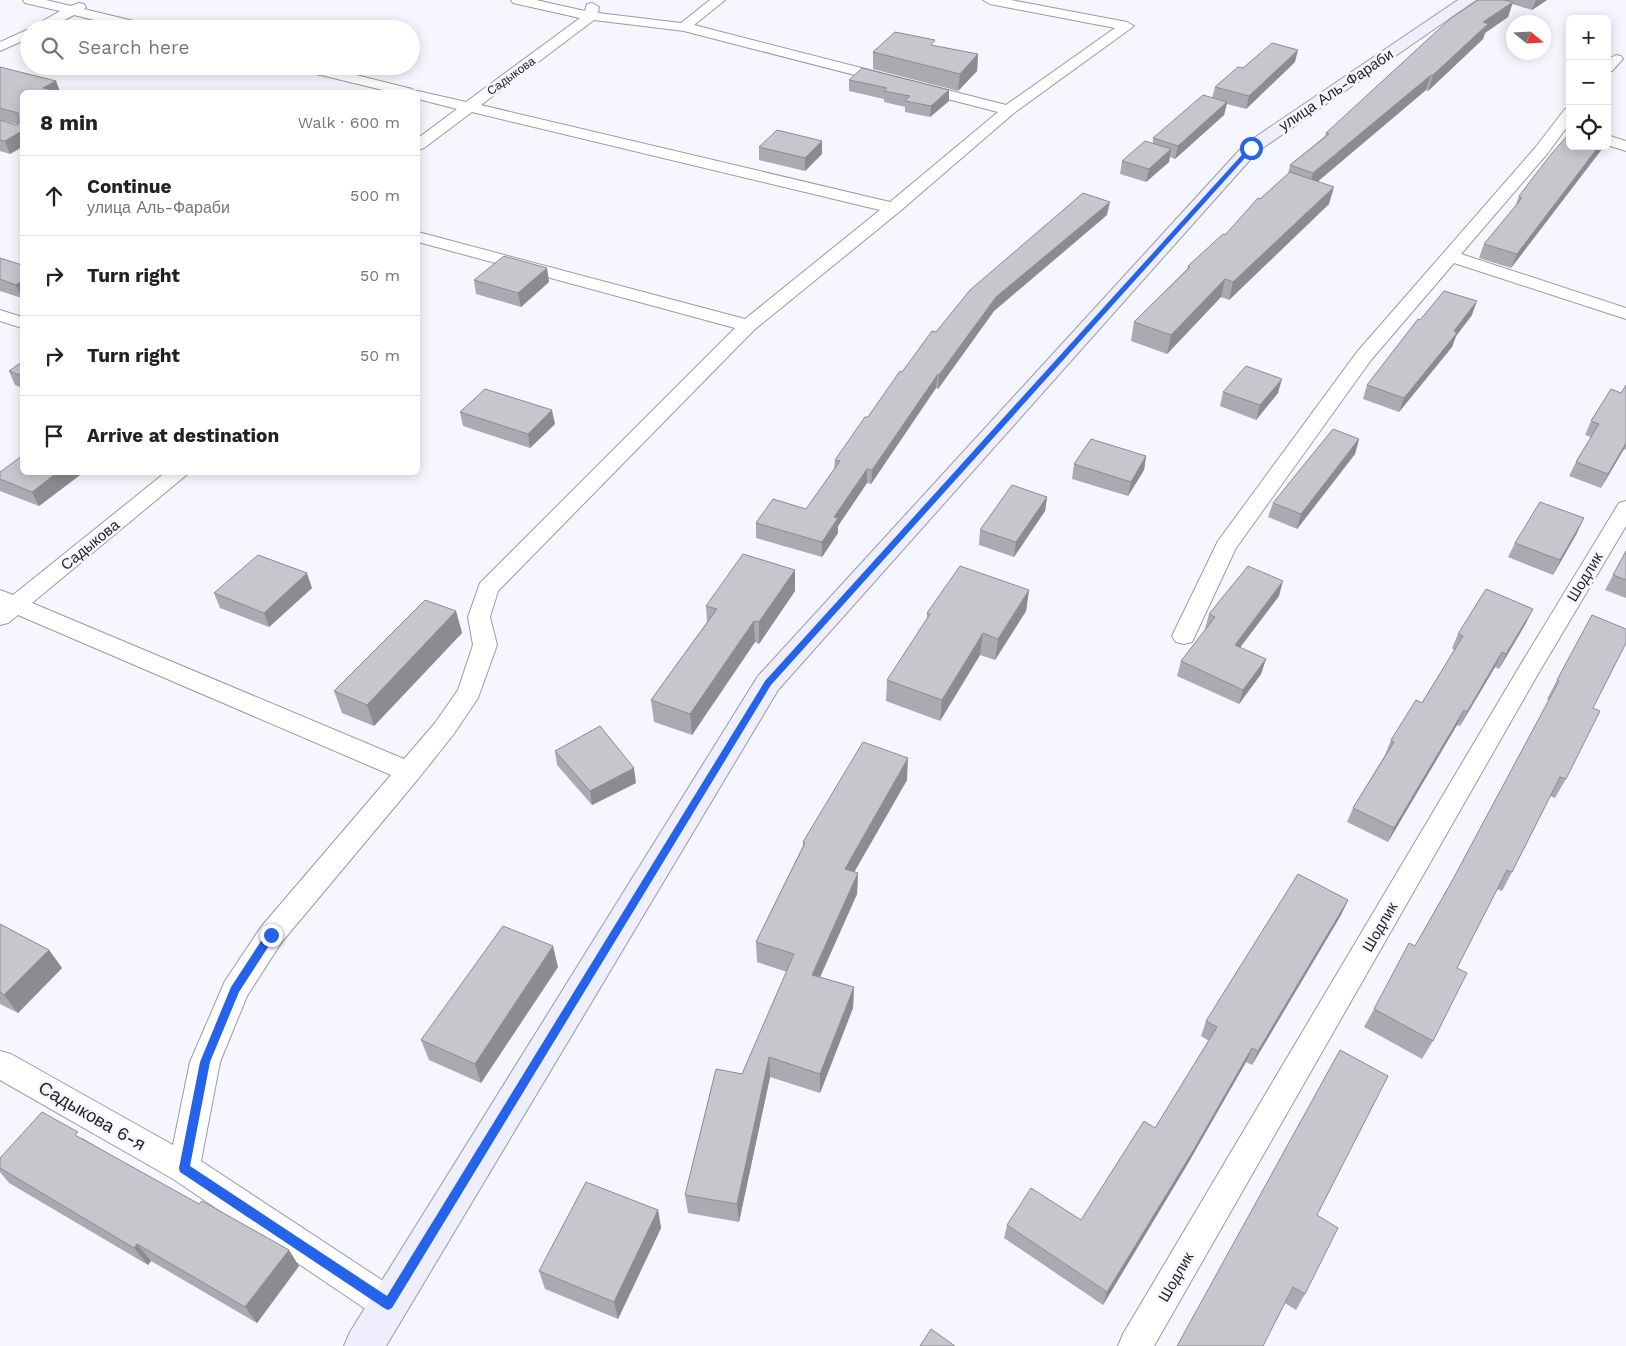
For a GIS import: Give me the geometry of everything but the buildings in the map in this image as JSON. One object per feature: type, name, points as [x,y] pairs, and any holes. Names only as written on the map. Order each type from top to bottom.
[{"type":"main road","name":"улица Аль-Фараби","points":[[364,1346],[768,683],[1251,148],[1468,0]]},
{"type":"street","points":[[30,0],[113,20]]},
{"type":"street","points":[[54,20],[92,0]]},
{"type":"street","points":[[518,0],[591,16],[684,27],[1009,110]]},
{"type":"street","points":[[591,16],[592,0]]},
{"type":"street","points":[[684,27],[718,0]]},
{"type":"street","points":[[184,1168],[205,1062],[235,990],[271,935],[409,772],[444,729],[469,692],[485,646],[479,616],[488,588],[748,326],[893,208],[1009,110],[1127,26],[990,0]]},
{"type":"street","name":"Садыкова","points":[[420,143],[591,16]]},
{"type":"street","points":[[0,47],[20,37]]},
{"type":"street","points":[[338,75],[399,90]]},
{"type":"street","points":[[420,96],[893,208]]},
{"type":"street","points":[[1184,636],[1226,546],[1364,356],[1566,122]]},
{"type":"street","points":[[1611,141],[1626,146]]},
{"type":"street","points":[[420,238],[748,326]]},
{"type":"street","points":[[1450,256],[1626,314]]},
{"type":"street","points":[[0,315],[20,322]]},
{"type":"street","name":"Садыкова","points":[[5,606],[176,475]]},
{"type":"street","name":"Шодлик","points":[[1135,1346],[1529,670],[1626,508]]},
{"type":"street","points":[[5,606],[409,772]]},
{"type":"street","name":"Садыкова 6-я","points":[[0,1064],[184,1168],[388,1304]]},
{"type":"route","points":[[271,935],[235,990],[205,1062],[184,1168],[388,1304],[768,683],[1251,148]]}]
